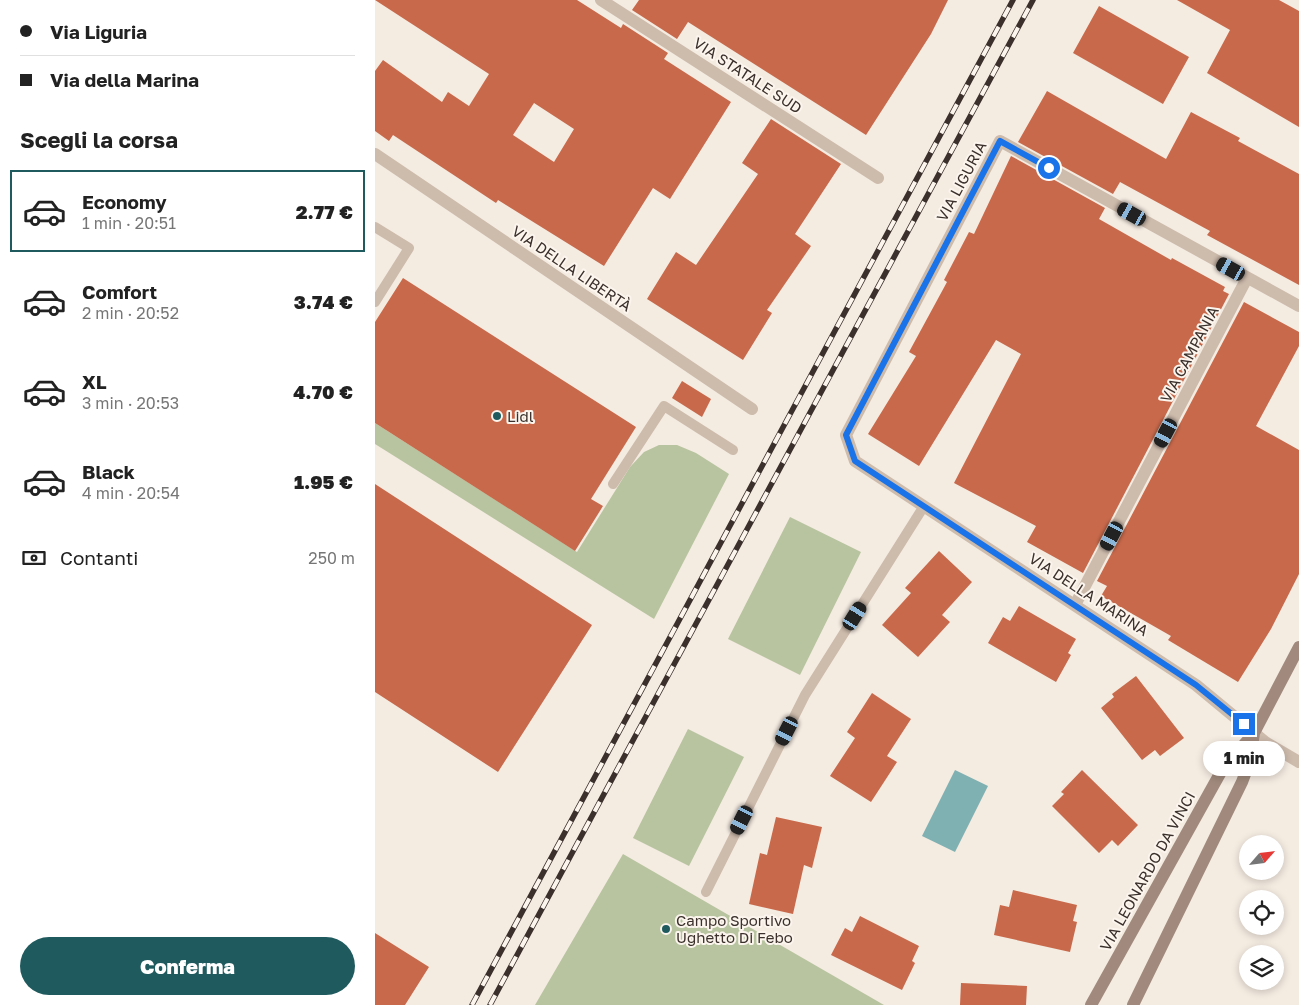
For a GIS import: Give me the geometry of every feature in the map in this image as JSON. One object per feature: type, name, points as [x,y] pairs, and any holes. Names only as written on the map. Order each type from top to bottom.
[{"type":"street","name":"VIA STATALE SUD","points":[[601,0],[878,178]]},
{"type":"street","name":"VIA LIGURIA","points":[[855,461],[846,435],[1000,141],[1299,306]]},
{"type":"street","name":"VIA DELLA LIBERTÀ","points":[[375,154],[752,409]]},
{"type":"street","name":"VIA CAMPANIA","points":[[1075,605],[1247,278]]},
{"type":"street","name":"VIA DELLA MARINA","points":[[855,461],[1196,685],[1255,733],[1299,762]]},
{"type":"street","name":"VIA LEONARDO DA VINCI","points":[[1091,1005],[1222,770],[1255,733],[1299,648]]},
{"type":"street","name":"VIA LEONARDO DA VINCI","points":[[1133,1005],[1242,782],[1250,761],[1255,733]]},
{"type":"lane","points":[[375,227],[409,248],[375,302]]},
{"type":"lane","points":[[613,484],[664,406],[733,450]]},
{"type":"lane","points":[[706,892],[805,696],[924,506]]},
{"type":"green space","points":[[375,423],[577,552],[630,467],[644,452],[659,445],[677,445],[696,453],[729,474],[654,619],[375,444]]},
{"type":"green space","points":[[790,517],[861,552],[800,675],[728,639]]},
{"type":"green space","points":[[688,729],[744,757],[689,866],[633,838]]},
{"type":"green space","name":"Campo Sportivo Ughetto Di Febo","points":[[623,854],[884,1005],[535,1005]]},
{"type":"water","points":[[955,770],[988,786],[955,852],[922,836]]},
{"type":"building","points":[[375,0],[577,0],[621,28],[623,24],[668,53],[664,59],[731,102],[670,199],[653,188],[604,266],[498,200],[496,203],[393,135],[389,141],[375,131],[375,71],[383,60],[442,102],[448,92],[469,106],[489,74]],"holes":[[[534,103],[574,129],[554,162],[513,135]]]},
{"type":"building","points":[[639,0],[948,0],[931,34],[866,135],[688,22],[677,39],[632,10]]},
{"type":"building","points":[[1177,0],[1279,0],[1299,11],[1299,127],[1207,73],[1230,30]]},
{"type":"building","points":[[1099,6],[1189,57],[1163,104],[1073,53]]},
{"type":"building","points":[[1047,91],[1166,159],[1191,112],[1240,138],[1238,141],[1299,174],[1299,285],[1207,235],[1210,231],[1120,182],[1113,194],[1018,142]]},
{"type":"building","points":[[771,119],[841,164],[795,234],[811,246],[767,310],[772,313],[743,360],[647,299],[676,252],[696,265],[758,174],[742,163]]},
{"type":"building","points":[[1011,156],[1105,208],[1099,219],[1171,260],[1172,258],[1225,287],[1223,291],[1229,294],[1083,573],[1027,542],[1036,526],[954,483],[1021,354],[996,340],[919,466],[868,434],[916,356],[909,352],[947,282],[944,280],[969,232],[974,234]]},
{"type":"building","name":"Lidl","points":[[403,278],[636,427],[591,499],[603,506],[575,551],[375,423],[375,322]]},
{"type":"building","points":[[1244,302],[1299,332],[1299,346],[1256,426],[1299,450],[1299,574],[1271,629],[1238,682],[1168,640],[1171,636],[1101,596],[1107,586],[1097,581]]},
{"type":"building","points":[[682,381],[711,399],[702,417],[672,398]]},
{"type":"building","points":[[375,484],[592,625],[498,772],[375,692]]},
{"type":"building","points":[[939,551],[972,582],[942,615],[950,622],[918,657],[882,625],[911,593],[905,588]]},
{"type":"building","points":[[1019,606],[1076,639],[1068,653],[1071,655],[1056,682],[988,643],[1003,617],[1010,621]]},
{"type":"building","points":[[1136,676],[1184,738],[1160,756],[1155,750],[1142,760],[1101,708],[1114,697],[1112,694]]},
{"type":"building","points":[[872,693],[911,719],[887,756],[897,762],[871,802],[830,776],[855,738],[847,732]]},
{"type":"building","points":[[1082,770],[1138,825],[1118,846],[1112,840],[1099,853],[1052,806],[1064,794],[1061,792]]},
{"type":"building","points":[[776,817],[822,827],[812,868],[804,865],[793,914],[749,904],[760,853],[767,855]]},
{"type":"building","points":[[1013,890],[1077,905],[1073,921],[1077,922],[1070,952],[994,935],[1000,905],[1009,907]]},
{"type":"building","points":[[860,916],[919,946],[912,961],[915,963],[902,990],[831,955],[845,928],[852,932]]},
{"type":"building","points":[[375,933],[429,967],[405,1005],[375,1005]]},
{"type":"building","points":[[961,983],[1027,986],[1026,1005],[960,1005]]},
{"type":"railway","points":[[472,1005],[1013,0]]},
{"type":"railway","points":[[490,1005],[1033,0]]},
{"type":"place","name":"Lidl","points":[[497,416]]},
{"type":"place","name":"Campo Sportivo Ughetto Di Febo","points":[[666,929]]},
{"type":"route","points":[[1049,168],[1000,141],[846,435],[855,461],[1196,685],[1244,724]]}]
